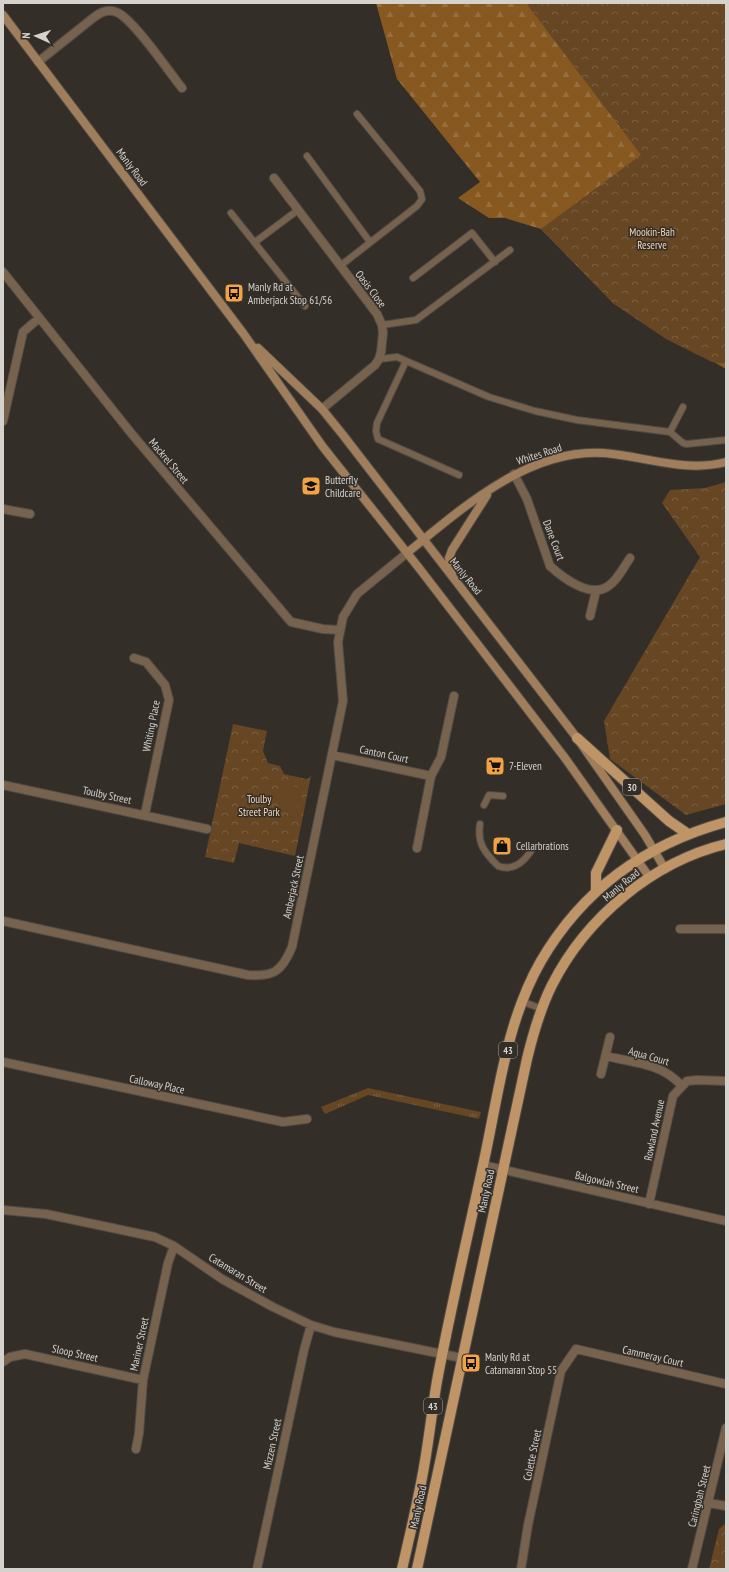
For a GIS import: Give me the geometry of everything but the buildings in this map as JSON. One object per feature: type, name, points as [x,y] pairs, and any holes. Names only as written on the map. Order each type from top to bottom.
[{"type":"main road","name":"Manly Road","points":[[3,15],[243,333],[323,447],[407,552],[565,758],[618,830],[650,878],[615,904],[576,945],[552,985],[542,1009],[527,1059],[417,1569]]},
{"type":"main road","name":"Manly Road","points":[[243,333],[322,409],[577,738],[665,869]]},
{"type":"main road","name":"Whites Road","points":[[407,552],[490,489],[514,474],[531,466],[565,456],[602,453],[674,465],[717,464],[726,462]]},
{"type":"main road","points":[[454,579],[449,567],[452,550],[490,489]]},
{"type":"main road","name":"30","points":[[577,738],[669,821],[688,834]]},
{"type":"main road","name":"Manly Road","points":[[402,1569],[424,1469],[442,1354],[513,1028],[521,1000],[553,943],[577,912],[596,892],[653,849],[688,834],[726,822]]},
{"type":"main road","points":[[596,892],[596,873],[618,830]]},
{"type":"main road","points":[[650,878],[696,853],[726,844]]},
{"type":"street","points":[[38,62],[93,18],[102,12],[109,11],[125,16],[182,88]]},
{"type":"street","name":"Oasis Close","points":[[274,178],[377,314],[382,325],[383,340],[379,359]]},
{"type":"street","name":"Mackrel Street","points":[[3,272],[131,433],[291,622],[323,629],[339,630]]},
{"type":"street","points":[[3,421],[23,332],[39,318]]},
{"type":"street","points":[[322,409],[375,365],[379,359]]},
{"type":"street","name":"Dane Court","points":[[514,474],[527,499],[550,566],[566,578],[586,589],[596,591]]},
{"type":"street","points":[[3,509],[30,514]]},
{"type":"street","name":"Amberjack Street","points":[[3,921],[248,975],[262,976],[273,973],[285,964],[292,947],[342,700],[338,642],[339,630],[343,617],[357,594],[407,552]]},
{"type":"street","points":[[590,616],[596,591],[607,587],[616,579],[630,558]]},
{"type":"street","name":"Whiting Place","points":[[134,658],[146,662],[165,685],[169,700],[145,814]]},
{"type":"street","points":[[417,848],[431,776],[441,757],[454,696]]},
{"type":"street","name":"Canton Court","points":[[332,755],[431,776]]},
{"type":"street","name":"Toulby Street","points":[[3,785],[207,828]]},
{"type":"street","points":[[680,929],[726,929]]},
{"type":"street","points":[[601,1074],[610,1037]]},
{"type":"street","name":"Aqua Court","points":[[606,1056],[661,1069],[671,1074],[681,1085]]},
{"type":"street","name":"Calloway Place","points":[[3,1062],[283,1122],[307,1119]]},
{"type":"street","points":[[681,1085],[687,1081],[698,1080],[726,1081]]},
{"type":"street","name":"Rowland Avenue","points":[[649,1204],[673,1096],[681,1085]]},
{"type":"street","name":"Balgowlah Street","points":[[483,1165],[726,1221]]},
{"type":"street","name":"Catamaran Street","points":[[3,1210],[46,1214],[155,1237],[174,1246],[222,1280],[311,1325],[334,1332],[462,1358]]},
{"type":"street","name":"Mariner Street","points":[[136,1449],[139,1433],[143,1380],[168,1263],[174,1246]]},
{"type":"street","name":"Mizzen Street","points":[[257,1569],[304,1350],[311,1325]]},
{"type":"street","name":"Cammeray Court","points":[[576,1349],[726,1384]]},
{"type":"street","name":"Colette Street","points":[[521,1569],[528,1525],[561,1371],[576,1349]]},
{"type":"street","name":"Sloop Street","points":[[3,1362],[10,1357],[25,1354],[143,1380]]},
{"type":"street","name":"Caringbah Street","points":[[692,1569],[726,1428]]},
{"type":"street","points":[[709,1503],[726,1506]]},
{"type":"lane","points":[[340,266],[417,206],[422,199],[420,190],[357,114]]},
{"type":"lane","points":[[306,156],[370,242]]},
{"type":"lane","points":[[255,242],[298,210]]},
{"type":"lane","points":[[231,213],[306,306]]},
{"type":"lane","points":[[413,278],[472,234],[495,262]]},
{"type":"lane","points":[[382,325],[416,320],[510,250]]},
{"type":"lane","points":[[379,359],[391,356],[397,357],[489,397],[535,411],[577,420],[670,432],[683,443],[687,444],[726,440]]},
{"type":"lane","points":[[406,361],[377,423],[376,431],[378,439],[459,474]]},
{"type":"lane","points":[[670,432],[683,407]]},
{"type":"lane","points":[[484,805],[489,795],[503,796]]},
{"type":"lane","points":[[480,824],[478,838],[498,866],[508,868],[519,865],[526,859],[533,848]]},
{"type":"lane","points":[[521,1000],[542,1009]]},
{"type":"green space","points":[[376,3],[726,3],[726,369],[614,304],[541,229],[505,218],[489,218],[458,198],[480,182],[397,79]]},
{"type":"green space","name":"Mookin-Bah Reserve","points":[[526,3],[726,3],[726,364],[712,362],[666,339],[614,304],[541,229],[641,155]]},
{"type":"green space","points":[[726,482],[726,804],[686,815],[610,759],[604,721],[700,557],[662,503],[670,490],[705,488]]},
{"type":"green space","name":"Toulby Street Park","points":[[233,724],[267,731],[263,751],[268,763],[280,766],[284,774],[307,779],[311,776],[295,856],[239,843],[234,863],[205,857]]},
{"type":"green space","points":[[283,784],[301,788],[296,814],[278,810]]},
{"type":"green space","points":[[368,1088],[481,1112],[479,1119],[368,1095],[325,1114],[321,1107]]},
{"type":"green space","points":[[726,1523],[726,1569],[709,1569],[719,1529]]},
{"type":"place","name":"Manly Rd at Amberjack Stop 61/56","points":[[234,293]]},
{"type":"place","name":"Butterfly Childcare","points":[[311,486]]},
{"type":"place","name":"7-Eleven","points":[[495,766]]},
{"type":"place","name":"Cellarbrations","points":[[502,846]]},
{"type":"place","name":"Manly Rd at Catamaran Stop 55","points":[[471,1363]]}]
